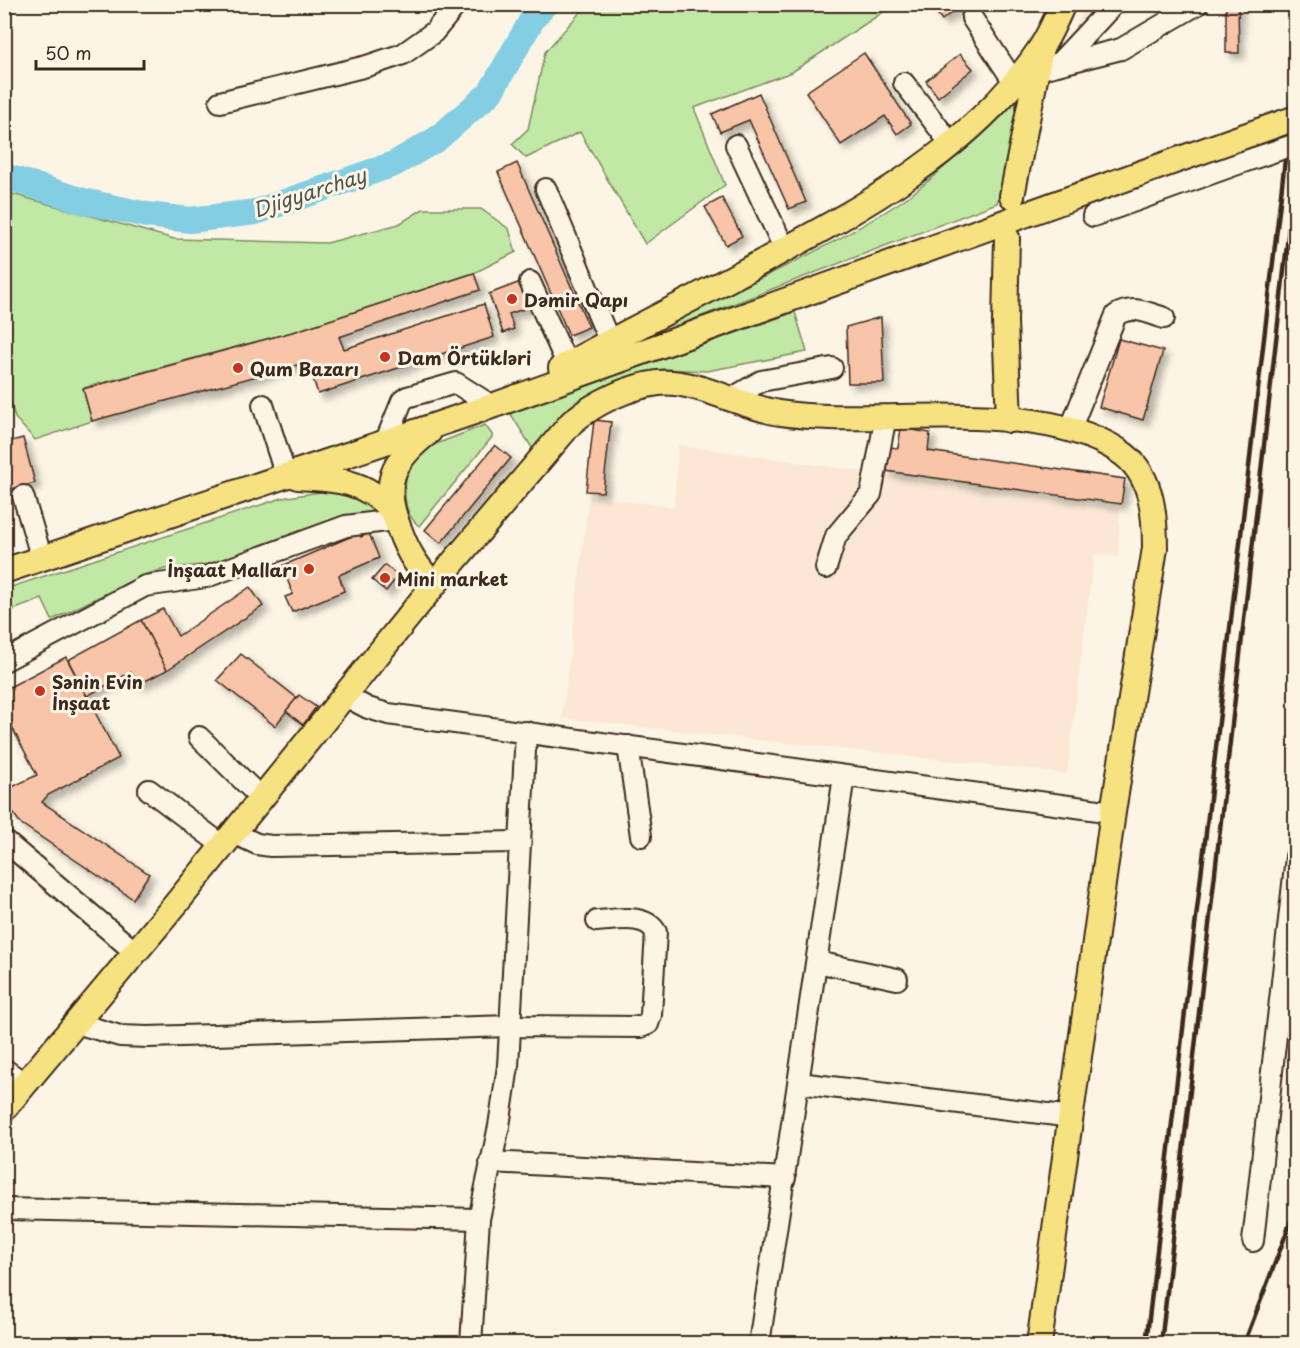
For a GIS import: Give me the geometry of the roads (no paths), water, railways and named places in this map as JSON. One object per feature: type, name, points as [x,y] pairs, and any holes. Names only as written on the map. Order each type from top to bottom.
[{"type":"main road","points":[[1012,196],[1045,61],[1063,4]]},
{"type":"main road","points":[[492,406],[784,250],[898,184],[951,144],[1014,82],[1045,61]]},
{"type":"main road","points":[[4,572],[492,406],[1296,117]]},
{"type":"main road","points":[[1007,238],[1005,322],[1009,420]]},
{"type":"main road","points":[[4,1109],[434,585],[572,422],[588,409],[624,393],[658,383],[690,386],[757,409],[800,416],[1009,420],[1070,430],[1091,436],[1120,451],[1134,465],[1149,489],[1155,515],[1155,548],[1113,812],[1039,1344]]},
{"type":"main road","points":[[393,514],[389,489],[399,460],[412,445],[440,424]]},
{"type":"main road","points":[[286,476],[341,479],[360,485],[379,496],[393,514],[418,568],[434,585]]},
{"type":"street","points":[[220,102],[367,66],[403,54],[434,32],[457,4]]},
{"type":"street","points":[[1045,61],[1078,40],[1114,4]]},
{"type":"street","points":[[1045,61],[1121,49],[1198,4]]},
{"type":"street","points":[[972,18],[1014,82]]},
{"type":"street","points":[[904,83],[951,144]]},
{"type":"street","points":[[1093,216],[1296,144]]},
{"type":"street","points":[[736,145],[784,250]]},
{"type":"street","points":[[546,189],[610,343]]},
{"type":"street","points":[[530,282],[567,364]]},
{"type":"street","points":[[1070,430],[1116,315],[1126,309],[1140,309],[1164,318]]},
{"type":"street","points":[[729,400],[761,381],[832,368]]},
{"type":"street","points":[[385,443],[402,401],[407,397],[456,383],[492,406]]},
{"type":"street","points":[[263,405],[286,476]]},
{"type":"street","points":[[826,568],[836,536],[871,494],[886,416]]},
{"type":"street","points":[[23,496],[42,559]]},
{"type":"street","points":[[4,661],[145,586],[206,577],[346,526],[393,514]]},
{"type":"street","points":[[345,696],[388,714],[1113,812]]},
{"type":"street","points":[[471,1344],[479,1219],[499,1126],[511,1026],[526,732]]},
{"type":"street","points":[[199,737],[261,798]]},
{"type":"street","points":[[628,746],[641,836]]},
{"type":"street","points":[[759,1344],[844,776]]},
{"type":"street","points":[[149,790],[227,839],[256,844],[271,846],[521,842]]},
{"type":"street","points":[[6,842],[135,952]]},
{"type":"street","points":[[1253,1241],[1296,857]]},
{"type":"street","points":[[76,1023],[120,1036],[148,1037],[511,1026],[641,1027],[648,1024],[651,1015],[656,932],[651,923],[643,920],[597,921]]},
{"type":"street","points":[[817,962],[897,979]]},
{"type":"street","points":[[4,1069],[25,1084]]},
{"type":"street","points":[[799,1083],[1072,1117]]},
{"type":"street","points":[[490,1162],[785,1178]]},
{"type":"street","points":[[4,1209],[479,1219]]},
{"type":"waterway","name":"Djigyarchay","points":[[4,176],[83,201],[147,215],[190,220],[256,212],[394,164],[437,139],[490,93],[533,18],[545,4]]},
{"type":"railway","points":[[1146,1344],[1296,66]]},
{"type":"railway","points":[[1161,1344],[1296,166]]},
{"type":"railway","points":[[1244,1344],[1296,1208]]},
{"type":"place","name":"Dəmir Qapı","points":[[512,299]]},
{"type":"place","name":"Dam Örtükləri","points":[[385,357]]},
{"type":"place","name":"Qum Bazarı","points":[[238,368]]},
{"type":"place","name":"İnşaat Malları","points":[[309,569]]},
{"type":"place","name":"Mini market","points":[[385,578]]},
{"type":"place","name":"Sənin Evin İnşaat","points":[[40,691]]}]
